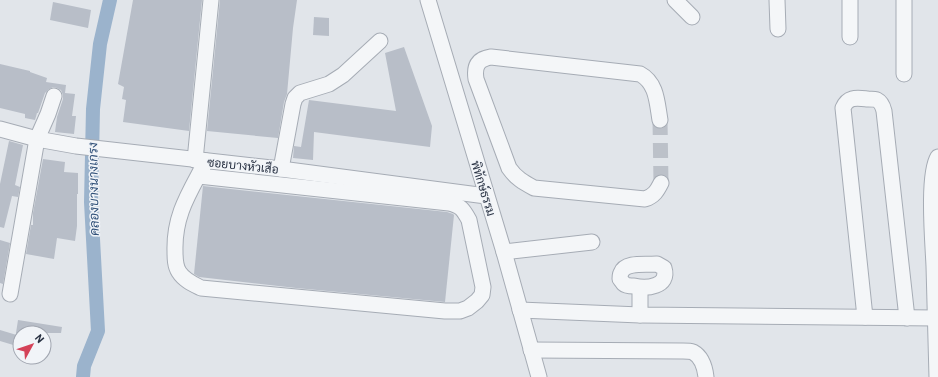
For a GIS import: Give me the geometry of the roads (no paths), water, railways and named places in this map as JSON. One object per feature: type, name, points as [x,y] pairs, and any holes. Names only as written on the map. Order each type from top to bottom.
[{"type":"street","points":[[199,176],[449,203],[456,205],[464,210],[469,220],[483,286],[482,295],[468,308],[460,311],[445,311],[201,288],[183,278],[178,271],[175,261],[175,242],[179,217],[186,199],[199,176],[211,0]]},
{"type":"street","name":"พิทักษ์ธรรม","points":[[428,0],[504,252],[539,377]]},
{"type":"street","points":[[675,0],[692,17]]},
{"type":"street","points":[[777,0],[778,29]]},
{"type":"street","points":[[850,0],[850,37]]},
{"type":"street","points":[[904,0],[904,74]]},
{"type":"street","points":[[281,169],[295,98],[300,93],[329,84],[343,75],[380,41]]},
{"type":"street","points":[[660,120],[656,94],[647,78],[640,74],[491,57],[480,61],[476,65],[476,79],[509,168],[522,182],[534,188],[645,199],[655,194],[661,183]]},
{"type":"street","points":[[10,294],[36,139],[48,114],[54,96]]},
{"type":"street","points":[[865,317],[843,108],[850,100],[856,98],[876,100],[881,104],[884,111],[907,318]]},
{"type":"street","points":[[468,134],[494,128]]},
{"type":"street","name":"ซอยบางหัวเสือ","points":[[0,129],[36,139],[111,151],[281,169],[486,196]]},
{"type":"street","points":[[936,377],[936,318],[932,184],[934,169],[938,157]]},
{"type":"street","points":[[504,252],[592,242]]},
{"type":"street","points":[[640,288],[640,315]]},
{"type":"street","points":[[520,310],[640,315],[936,318]]},
{"type":"street","points":[[531,350],[692,352],[703,363],[706,377]]},
{"type":"waterway","name":"คลองบางนางเกรง","points":[[83,377],[84,366],[98,331],[91,202],[93,109],[100,44],[110,0]]},
{"type":"tunnel","points":[[660,120],[661,183]]}]
